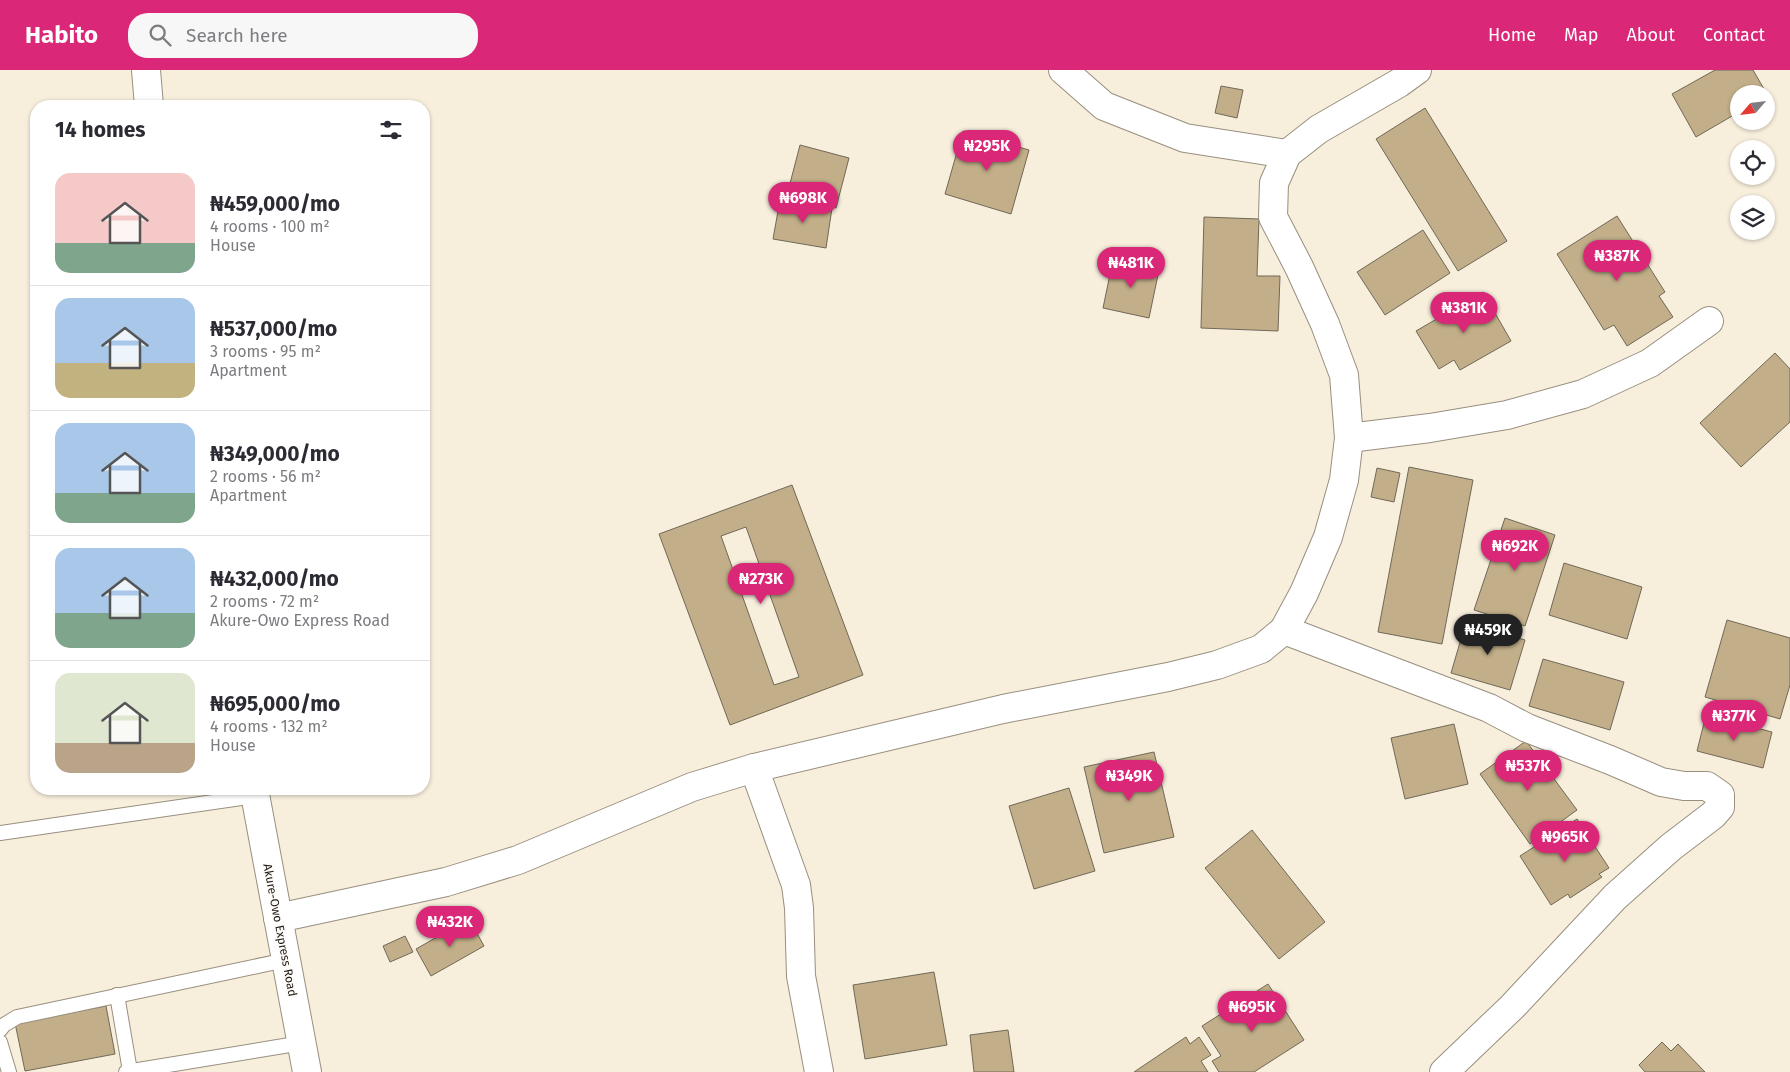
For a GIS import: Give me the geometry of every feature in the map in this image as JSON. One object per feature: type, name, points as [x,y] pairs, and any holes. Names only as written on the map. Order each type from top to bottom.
[{"type":"main road","points":[[146,70],[148,100]]},
{"type":"main road","points":[[1063,70],[1104,106],[1185,138],[1287,154]]},
{"type":"main road","points":[[278,918],[446,882],[518,860],[692,787],[754,768],[1003,709],[1168,678],[1217,665],[1261,648],[1284,630],[1304,593],[1328,537],[1344,480],[1349,438],[1344,375],[1325,324],[1299,267],[1273,217],[1274,183],[1287,154],[1319,128],[1399,83],[1417,70]]},
{"type":"main road","points":[[1349,438],[1507,416],[1583,394],[1650,363],[1709,321]]},
{"type":"main road","points":[[1284,630],[1489,708],[1527,728],[1661,782],[1684,786],[1707,786],[1720,795],[1720,808],[1615,897],[1512,1007],[1444,1072]]},
{"type":"main road","points":[[754,768],[796,884],[799,908],[801,976],[819,1072]]},
{"type":"main road","name":"Akure-Owo Express Road","points":[[256,795],[307,1072]]},
{"type":"lane","points":[[0,833],[236,795]]},
{"type":"lane","points":[[0,1030],[4,1025],[17,1017],[286,960]]},
{"type":"lane","points":[[117,996],[130,1071]]},
{"type":"lane","points":[[0,1042],[9,1072]]},
{"type":"lane","points":[[126,1072],[302,1043]]},
{"type":"building","points":[[1715,70],[1753,70],[1762,85],[1730,85],[1730,117],[1696,137],[1672,94]]},
{"type":"building","points":[[1221,86],[1243,90],[1237,118],[1215,113]]},
{"type":"building","points":[[1425,108],[1507,241],[1458,271],[1376,139]]},
{"type":"building","points":[[963,131],[1029,150],[1011,214],[945,194]]},
{"type":"building","points":[[800,145],[849,158],[836,208],[787,195]]},
{"type":"building","points":[[780,200],[832,208],[826,248],[773,239]]},
{"type":"building","points":[[1617,216],[1665,292],[1659,296],[1673,317],[1627,346],[1614,325],[1604,330],[1557,254]]},
{"type":"building","points":[[1204,217],[1259,219],[1257,276],[1280,276],[1278,331],[1201,328]]},
{"type":"building","points":[[1423,230],[1450,273],[1385,315],[1357,272]]},
{"type":"building","points":[[1113,260],[1159,270],[1149,318],[1103,308]]},
{"type":"building","points":[[1483,292],[1511,341],[1460,370],[1454,360],[1439,369],[1416,331]]},
{"type":"building","points":[[1775,353],[1790,369],[1790,422],[1741,467],[1700,423]]},
{"type":"building","points":[[1409,467],[1473,480],[1442,644],[1378,632]]},
{"type":"building","points":[[1377,468],[1400,473],[1394,502],[1371,497]]},
{"type":"building","points":[[792,485],[863,675],[730,725],[659,534]],"holes":[[[746,527],[799,677],[774,685],[721,536]]]},
{"type":"building","points":[[1505,518],[1555,535],[1525,626],[1474,610]]},
{"type":"building","points":[[1564,563],[1642,587],[1627,639],[1549,615]]},
{"type":"building","points":[[1727,620],[1790,638],[1790,685],[1780,719],[1705,697]]},
{"type":"building","points":[[1466,622],[1525,640],[1510,690],[1451,673]]},
{"type":"building","points":[[1543,659],[1624,682],[1610,730],[1529,706]]},
{"type":"building","points":[[1706,715],[1772,732],[1763,768],[1697,751]]},
{"type":"building","points":[[1454,724],[1468,784],[1405,799],[1391,738]]},
{"type":"building","points":[[1526,741],[1577,810],[1530,844],[1480,774]]},
{"type":"building","points":[[1154,752],[1174,837],[1104,853],[1084,767]]},
{"type":"building","points":[[1069,788],[1095,871],[1034,889],[1009,806]]},
{"type":"building","points":[[1577,819],[1609,868],[1599,874],[1602,877],[1570,898],[1568,894],[1551,905],[1520,856]]},
{"type":"building","points":[[1252,830],[1325,922],[1279,959],[1205,868]]},
{"type":"building","points":[[469,919],[484,946],[431,976],[416,949]]},
{"type":"building","points":[[405,936],[413,952],[390,962],[383,946]]},
{"type":"building","points":[[934,972],[947,1045],[865,1059],[853,985]]},
{"type":"building","points":[[1268,984],[1304,1040],[1254,1072],[1219,1072],[1212,1061],[1221,1056],[1202,1026]]},
{"type":"building","points":[[106,1006],[115,1054],[25,1071],[15,1023]]},
{"type":"building","points":[[1008,1030],[1014,1072],[974,1072],[970,1035]]},
{"type":"building","points":[[1186,1037],[1190,1044],[1199,1037],[1211,1055],[1201,1061],[1208,1072],[1134,1072]]},
{"type":"building","points":[[1662,1042],[1671,1051],[1678,1044],[1705,1072],[1645,1072],[1639,1065]]}]
